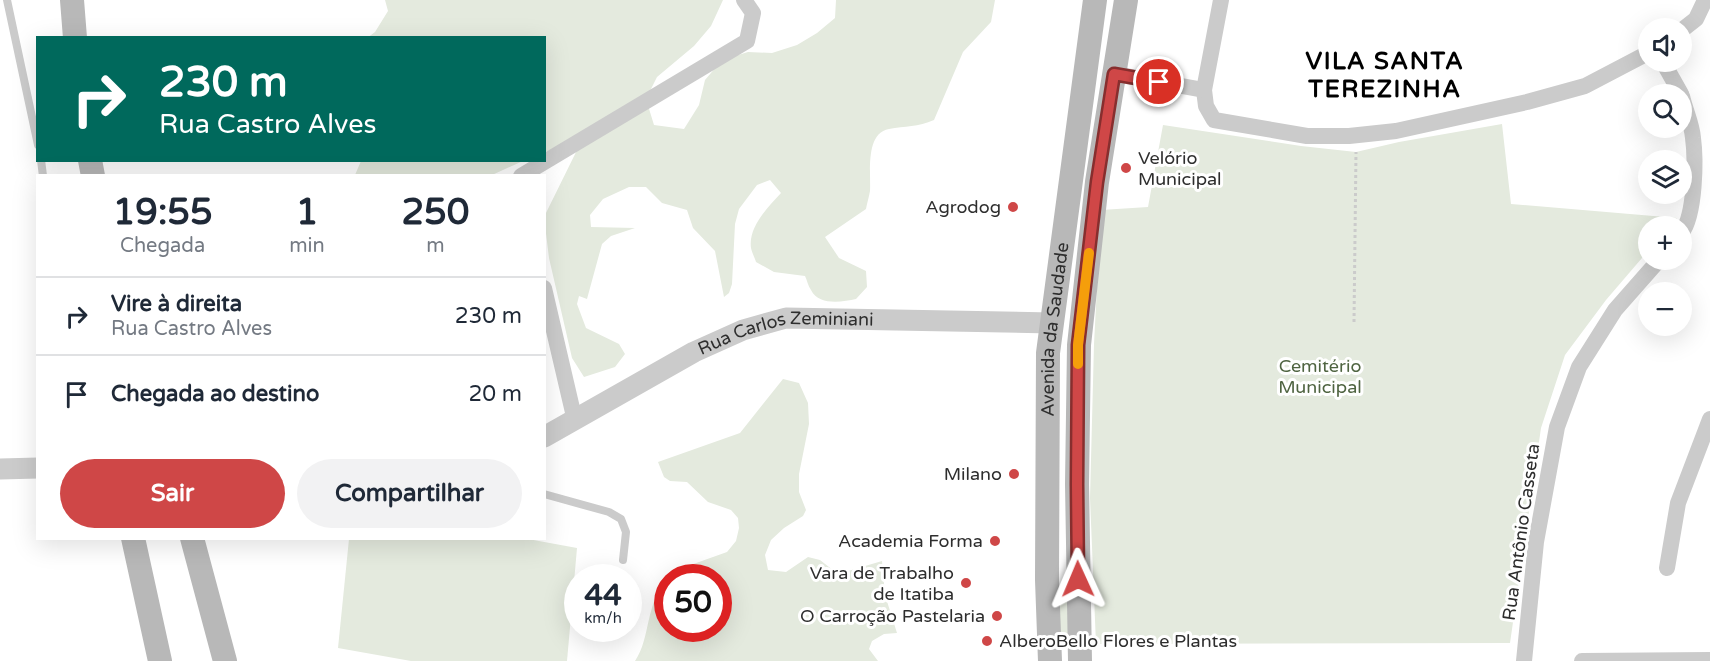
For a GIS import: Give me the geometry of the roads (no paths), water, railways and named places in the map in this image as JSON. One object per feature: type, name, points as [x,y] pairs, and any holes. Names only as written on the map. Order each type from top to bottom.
[{"type":"main road","points":[[72,0],[75,36]]},
{"type":"main road","name":"Avenida da Saudade","points":[[1052,658],[1047,580],[1048,353],[1095,0]]},
{"type":"main road","name":"Avenida da Saudade","points":[[1080,661],[1077,527],[1078,345],[1097,182],[1126,0]]},
{"type":"main road","points":[[1048,522],[1056,529],[1065,530],[1077,527]]},
{"type":"main road","points":[[132,540],[160,661]]},
{"type":"main road","points":[[193,540],[225,661]]},
{"type":"main road","points":[[1047,580],[1067,575],[1078,579]]},
{"type":"street","points":[[546,162],[747,41],[753,13],[744,0]]},
{"type":"street","points":[[1221,0],[1204,90],[1206,106],[1214,120],[1307,136],[1350,136],[1396,131],[1527,102],[1585,86],[1638,58]]},
{"type":"street","points":[[1692,22],[1696,19],[1705,0]]},
{"type":"street","points":[[1114,74],[1204,90]]},
{"type":"street","points":[[1687,216],[1694,187],[1692,133]]},
{"type":"street","points":[[526,174],[546,162]]},
{"type":"street","name":"Rua Antônio Casseta","points":[[1524,661],[1536,542],[1557,427],[1579,367],[1615,309],[1650,270]]},
{"type":"street","points":[[546,297],[575,421]]},
{"type":"street","name":"Rua Carlos Zeminiani","points":[[546,436],[694,352],[743,330],[786,318],[1052,323]]},
{"type":"street","points":[[1667,568],[1678,503],[1710,419]]},
{"type":"street","points":[[0,469],[36,468]]},
{"type":"street","points":[[1582,661],[1710,660]]},
{"type":"lane","points":[[7,0],[36,135]]},
{"type":"lane","points":[[546,495],[609,512],[621,519],[626,532],[623,560]]},
{"type":"place","name":"Velório Municipal","points":[[1126,168]]},
{"type":"place","name":"Agrodog","points":[[1013,207]]},
{"type":"place","name":"Milano","points":[[1014,474]]},
{"type":"place","name":"Academia Forma","points":[[995,541]]},
{"type":"place","name":"Vara de Trabalho de Itatiba","points":[[966,583]]},
{"type":"place","name":"O Carroção Pastelaria","points":[[997,616]]},
{"type":"place","name":"AlberoBello Flores e Plantas","points":[[987,641]]},
{"type":"district","name":"VILA SANTA TEREZINHA","points":[[1385,75]]},
{"type":"park label","name":"Cemitério Municipal","points":[[1320,376]]}]
